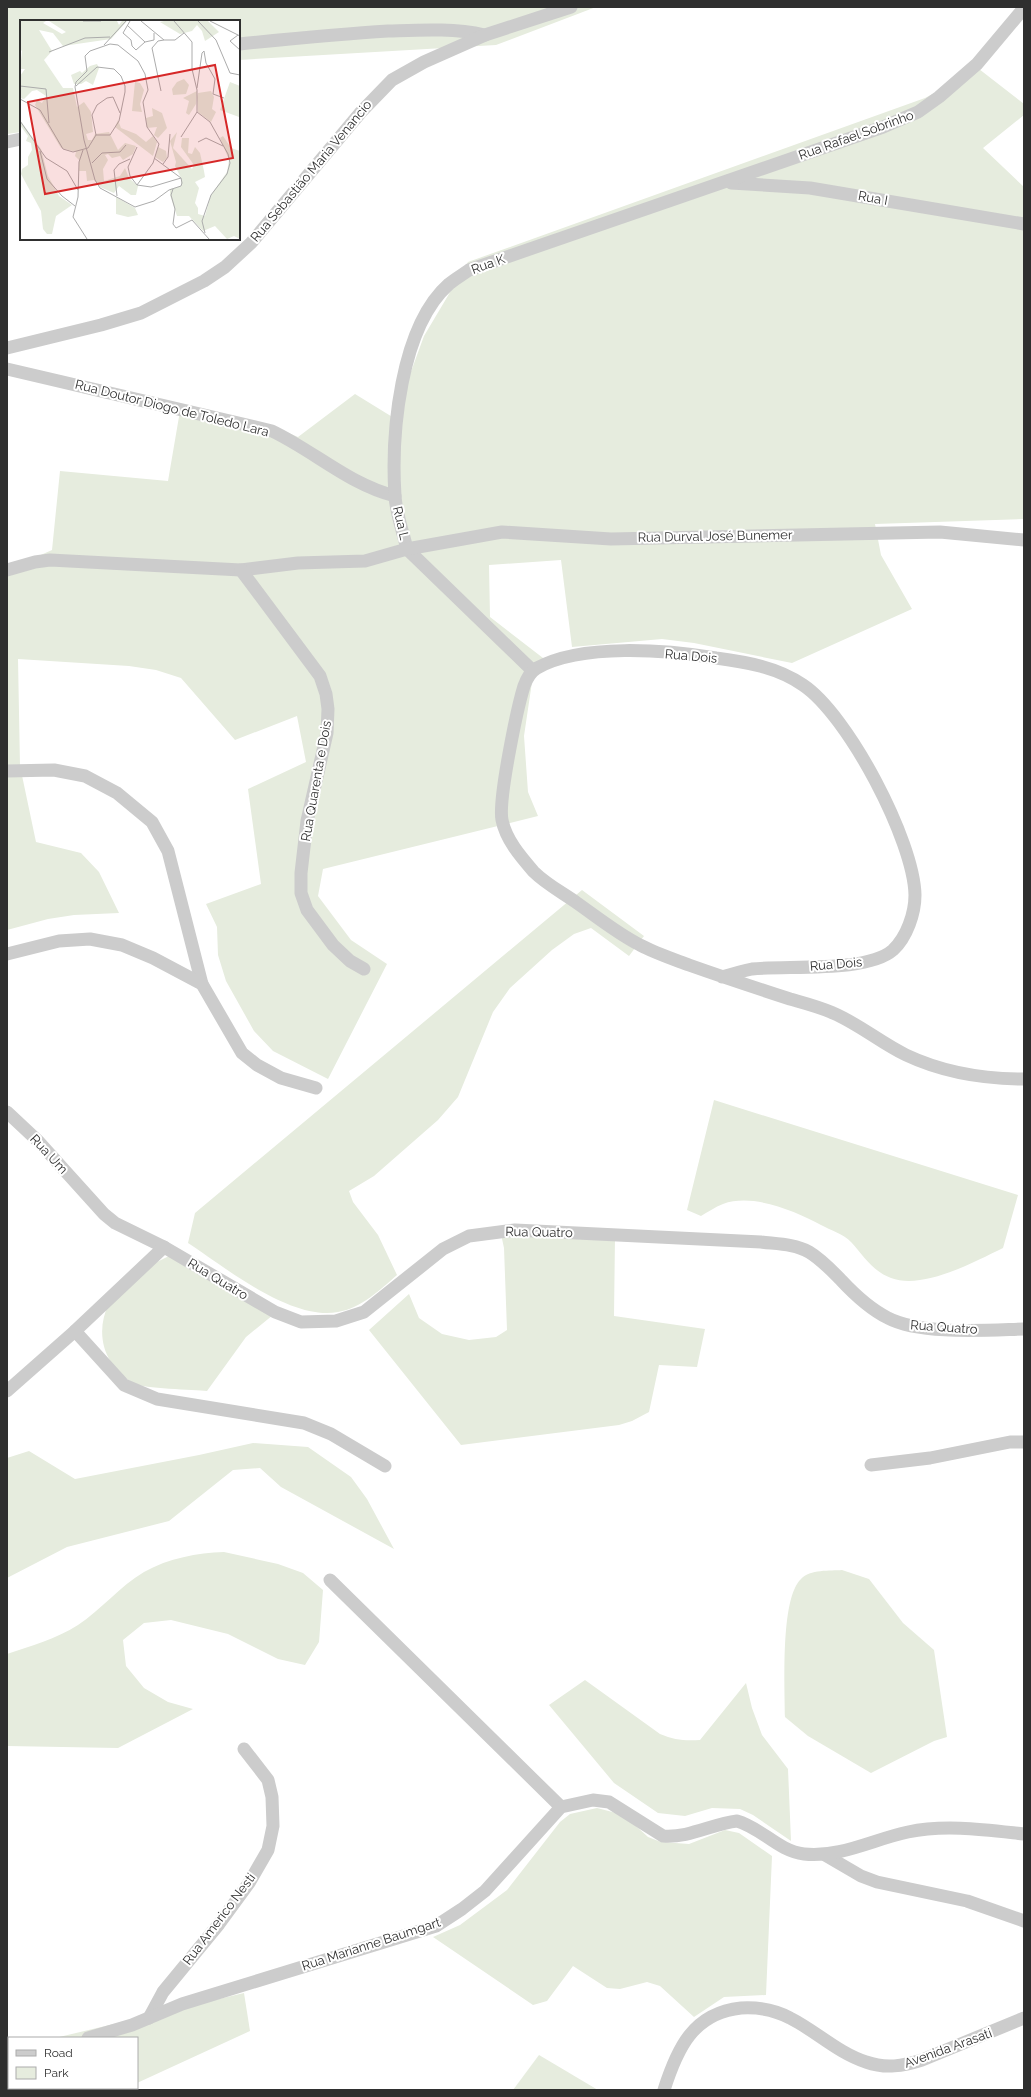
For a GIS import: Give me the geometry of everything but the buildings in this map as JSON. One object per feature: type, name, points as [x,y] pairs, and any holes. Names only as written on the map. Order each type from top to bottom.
[{"type":"street","name":"Rua Sebastião Maria Venancio","points":[[7,348],[101,325],[141,313],[204,281],[225,267],[251,243],[380,90],[392,80],[424,62],[485,35],[571,7]]},
{"type":"street","name":"Rua Rafael Sobrinho","points":[[721,183],[883,127],[918,112],[977,64],[1024,8]]},
{"type":"street","points":[[240,44],[357,33],[434,29],[465,30],[485,35]]},
{"type":"street","points":[[7,142],[20,139]]},
{"type":"street","name":"Rua I","points":[[721,183],[810,188],[1024,224]]},
{"type":"street","name":"Rua K","points":[[395,496],[396,437],[400,389],[408,356],[420,325],[448,284],[469,270],[721,183]]},
{"type":"street","name":"Rua Doutor Diogo de Toledo Lara","points":[[7,369],[272,431],[290,439],[319,460],[366,486],[378,492],[395,496]]},
{"type":"street","name":"Rua L","points":[[395,496],[407,549]]},
{"type":"street","name":"Rua Durval José Bunemer","points":[[407,549],[502,532],[611,539],[940,532],[1024,540]]},
{"type":"street","points":[[7,570],[35,562],[50,560],[241,570],[298,563],[365,561],[407,549],[532,670],[525,684],[504,788],[502,819],[514,847],[537,875],[639,945],[722,977],[832,1012],[906,1055],[937,1067],[965,1074],[1002,1079],[1024,1079]]},
{"type":"street","name":"Rua Quarenta e Dois","points":[[241,570],[320,676],[326,694],[328,709],[326,733],[307,821],[301,873],[301,894],[307,910],[333,945],[350,961],[364,969]]},
{"type":"street","name":"Rua Dois","points":[[532,670],[556,659],[573,655],[618,651],[709,656],[760,665],[805,686],[839,721],[857,746],[889,808],[909,859],[915,893],[913,915],[904,934],[892,952],[863,963],[835,967],[748,970],[722,977]]},
{"type":"street","points":[[7,771],[54,770],[85,776],[117,793],[152,822],[168,851],[202,984],[242,1053],[257,1065],[281,1078],[316,1088]]},
{"type":"street","points":[[7,954],[58,941],[90,939],[122,945],[147,955],[202,984]]},
{"type":"street","name":"Rua Um","points":[[7,1112],[39,1142],[90,1198]]},
{"type":"street","name":"Rua Quatro","points":[[90,1198],[115,1223],[164,1247],[274,1312],[302,1322],[318,1323],[348,1319],[364,1312],[443,1249],[469,1236],[488,1232],[515,1230],[761,1242],[793,1246],[808,1251],[819,1258],[865,1303],[888,1319],[909,1326],[939,1329],[1024,1329]]},
{"type":"street","points":[[7,1391],[75,1331],[164,1247]]},
{"type":"street","points":[[75,1331],[124,1385],[143,1394],[157,1399],[304,1423],[331,1434],[385,1466]]},
{"type":"street","points":[[871,1465],[930,1458],[1010,1442],[1024,1442]]},
{"type":"street","points":[[330,1580],[561,1807],[593,1800],[609,1802],[663,1836],[672,1837],[699,1832],[737,1821],[758,1830],[782,1848],[804,1854],[825,1856],[909,1831],[953,1828],[1024,1834]]},
{"type":"street","name":"Rua Americo Nesti","points":[[149,2018],[163,1992],[219,1924],[249,1883],[268,1850],[273,1826],[272,1797],[268,1780],[244,1749]]},
{"type":"street","name":"Rua Marianne Baumgart","points":[[91,2037],[132,2025],[182,2004],[436,1926],[462,1910],[485,1891],[561,1807]]},
{"type":"street","points":[[825,1856],[861,1876],[877,1882],[967,1901],[1024,1921]]},
{"type":"street","name":"Avenida Arasati","points":[[664,2090],[670,2072],[686,2039],[702,2021],[724,2010],[749,2008],[770,2010],[789,2017],[842,2050],[866,2062],[888,2067],[905,2066],[922,2060],[1024,2018]]},
{"type":"green space","points":[[7,7],[596,7],[496,45],[240,60],[240,20],[20,20],[20,132],[7,134]]},
{"type":"green space","points":[[979,69],[1024,104],[1024,115],[983,148],[1024,187],[1024,519],[875,524],[881,555],[912,609],[792,663],[694,643],[662,639],[572,647],[561,560],[489,565],[490,617],[543,658],[532,682],[524,736],[528,792],[538,816],[323,869],[318,896],[351,940],[387,964],[328,1079],[273,1051],[254,1031],[226,981],[218,955],[217,927],[206,904],[261,884],[248,789],[306,762],[297,716],[235,740],[181,678],[156,670],[129,666],[18,659],[20,766],[36,842],[81,853],[99,872],[119,913],[74,915],[48,919],[7,930],[7,570],[52,550],[60,471],[168,481],[181,405],[270,425],[298,437],[355,394],[394,418],[424,336],[468,262],[925,98]]},
{"type":"green space","points":[[582,890],[644,936],[629,956],[591,928],[574,934],[552,950],[510,988],[493,1012],[458,1097],[438,1120],[374,1176],[349,1191],[353,1202],[378,1235],[397,1275],[384,1287],[370,1298],[355,1307],[346,1310],[320,1313],[300,1309],[280,1301],[260,1290],[188,1243],[195,1213]]},
{"type":"green space","points":[[714,1100],[1018,1195],[1003,1248],[948,1273],[918,1280],[904,1281],[891,1278],[878,1271],[851,1242],[837,1232],[799,1214],[774,1205],[760,1202],[735,1201],[723,1204],[701,1216],[687,1210]]},
{"type":"green space","points":[[501,1234],[615,1237],[614,1316],[705,1329],[697,1367],[659,1365],[649,1412],[632,1421],[619,1425],[461,1445],[369,1330],[409,1294],[419,1318],[442,1334],[469,1340],[496,1337],[507,1330],[504,1248]]},
{"type":"green space","points":[[173,1254],[273,1315],[246,1337],[207,1391],[158,1388],[135,1384],[124,1377],[116,1369],[109,1359],[102,1338],[102,1326],[114,1293],[122,1284],[136,1274]]},
{"type":"green space","points":[[253,1443],[308,1447],[351,1477],[367,1499],[394,1549],[281,1487],[260,1468],[233,1470],[169,1521],[67,1547],[7,1578],[7,1458],[29,1451],[75,1479]]},
{"type":"green space","points":[[224,1552],[278,1564],[303,1573],[323,1590],[319,1642],[305,1665],[278,1659],[228,1634],[171,1620],[144,1623],[123,1640],[126,1666],[144,1688],[168,1702],[193,1709],[118,1748],[7,1746],[7,1654],[34,1645],[70,1630],[95,1612],[135,1578],[154,1567],[183,1557]]},
{"type":"green space","points":[[842,1570],[869,1579],[903,1623],[934,1650],[947,1737],[934,1741],[871,1773],[808,1736],[785,1717],[785,1644],[790,1605],[794,1589],[801,1579],[815,1572]]},
{"type":"green space","points":[[585,1680],[660,1734],[680,1740],[700,1740],[746,1683],[752,1708],[762,1735],[788,1769],[791,1841],[753,1815],[740,1809],[712,1808],[685,1816],[658,1813],[614,1783],[549,1705]]},
{"type":"green space","points":[[597,1808],[624,1815],[648,1837],[661,1842],[689,1844],[725,1830],[739,1833],[772,1856],[766,1995],[724,1997],[694,2017],[660,1986],[647,1982],[620,1989],[607,1988],[573,1966],[547,2001],[533,2005],[433,1937],[460,1925],[507,1890],[560,1822],[570,1814]]},
{"type":"green space","points":[[244,1993],[250,2031],[138,2083],[138,2037],[59,2037]]},
{"type":"green space","points":[[7,2042],[8,2089],[124,2089],[121,2090],[7,2090]]},
{"type":"green space","points":[[539,2055],[598,2090],[513,2090]]}]
